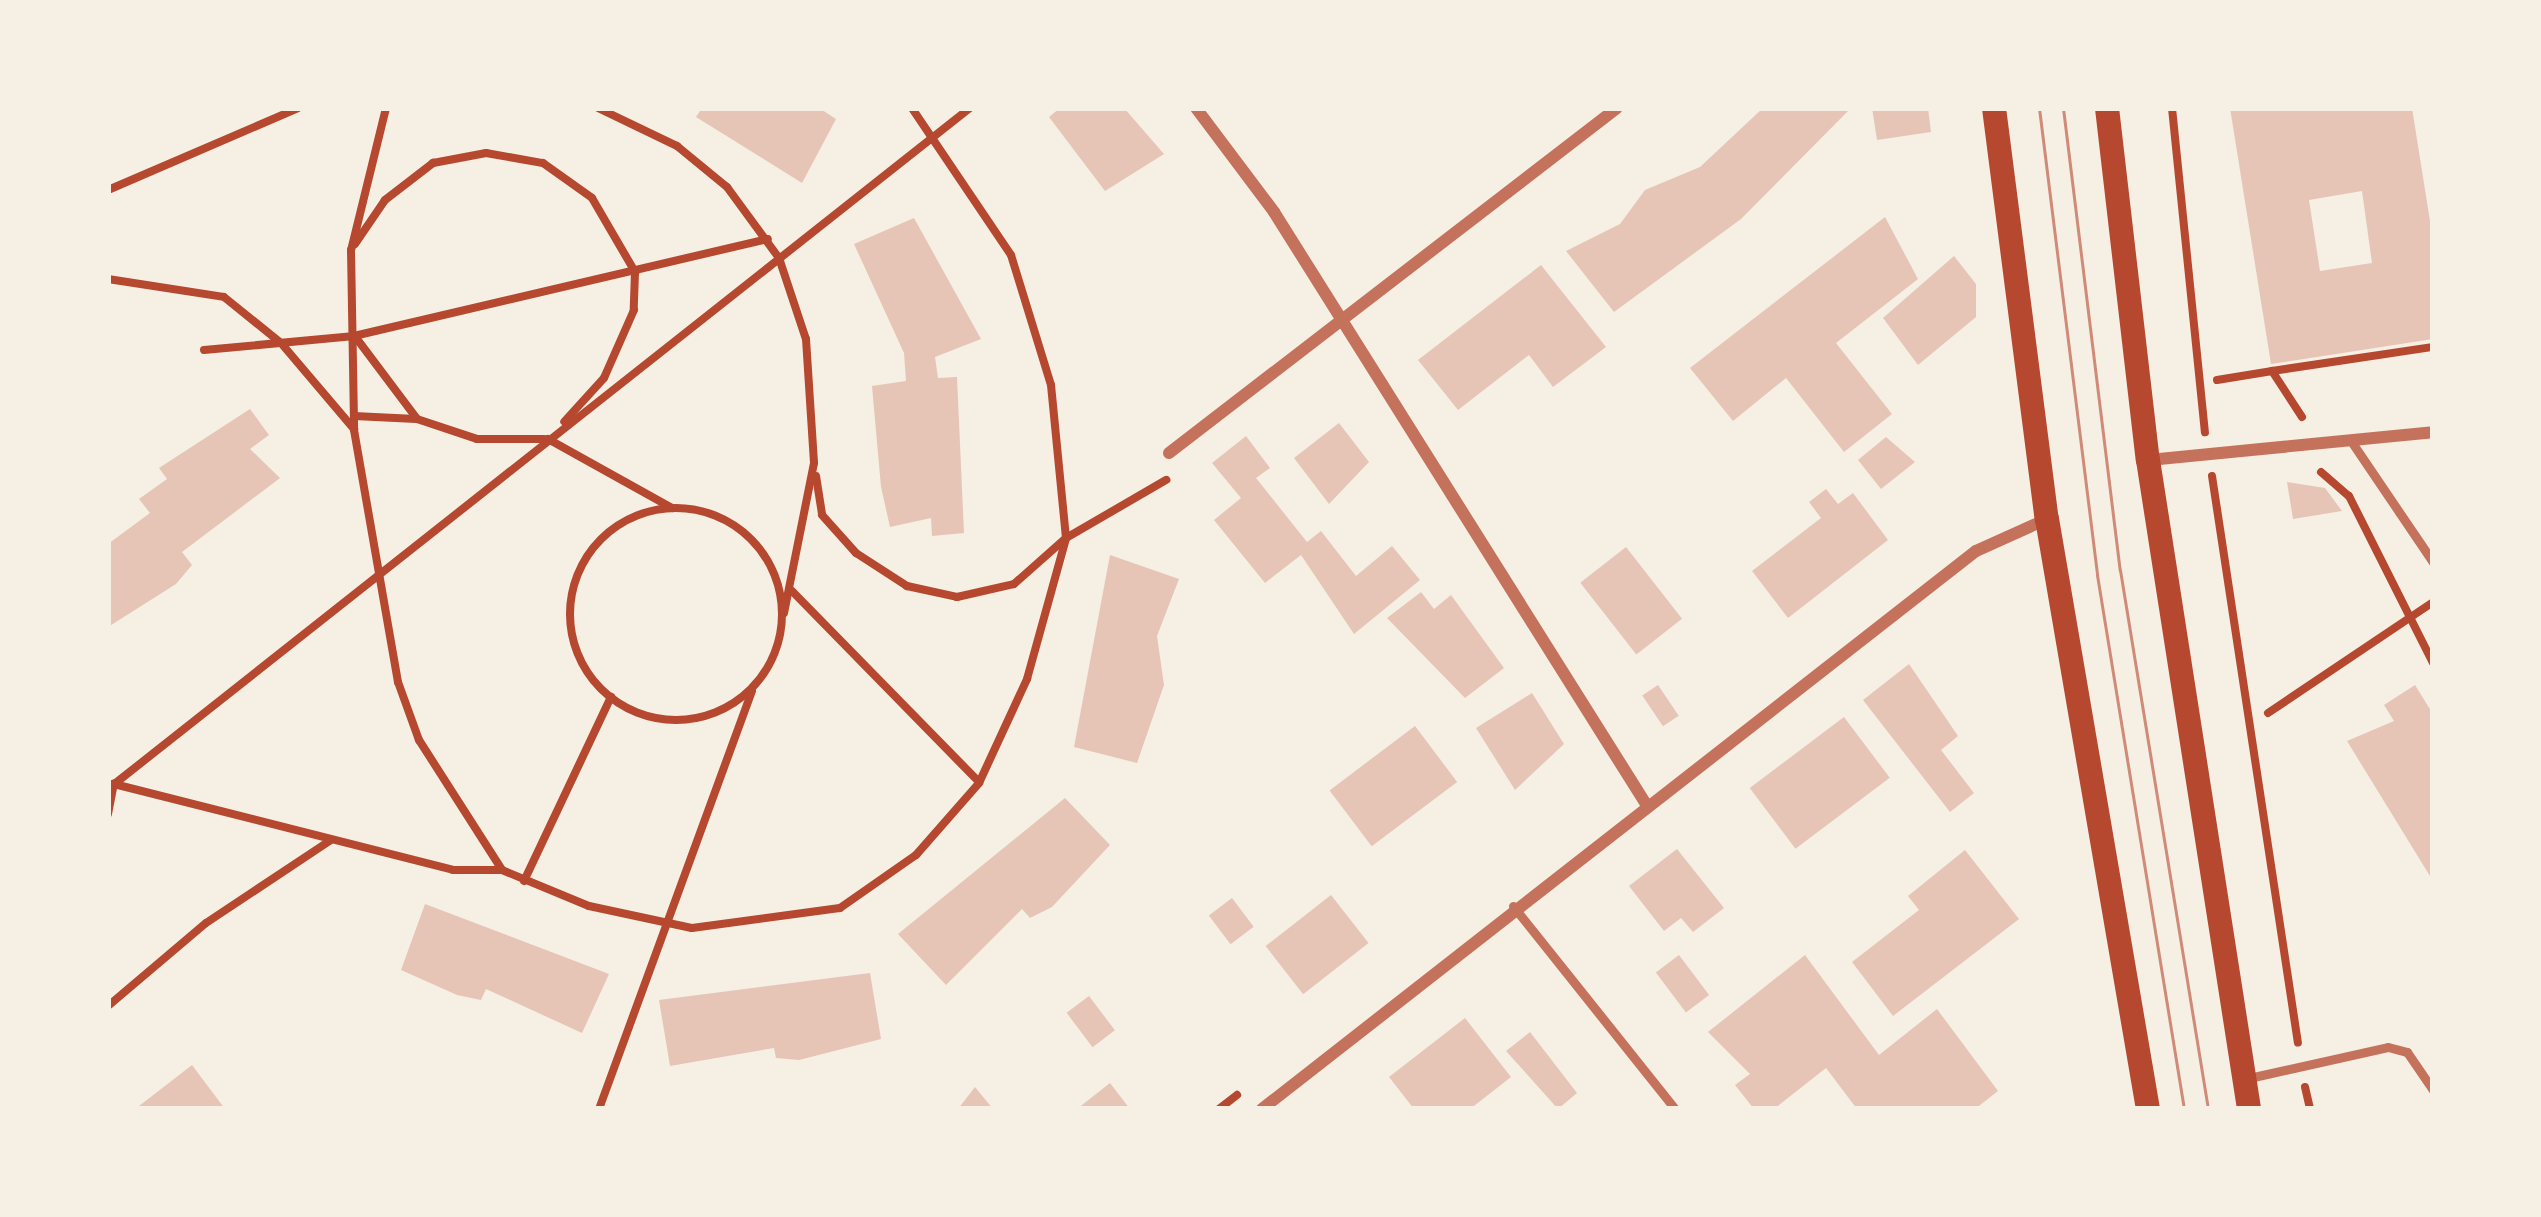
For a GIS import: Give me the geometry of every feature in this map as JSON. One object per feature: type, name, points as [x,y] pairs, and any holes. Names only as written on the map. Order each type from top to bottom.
[{"type":"main road","points":[[1994,108],[2047,519],[2148,1109]]},
{"type":"main road","points":[[2107,108],[2148,460],[2249,1109]]},
{"type":"street","points":[[1196,108],[1343,322],[1646,804]]},
{"type":"street","points":[[1169,453],[1616,108]]},
{"type":"street","points":[[2148,460],[2433,432]]},
{"type":"street","points":[[1262,1109],[1513,906],[1976,550],[2047,519]]},
{"type":"lane","points":[[2351,441],[2433,562]]},
{"type":"lane","points":[[1513,906],[1675,1109]]},
{"type":"lane","points":[[2244,1080],[2388,1047],[2407,1052],[2433,1090]]},
{"type":"path","points":[[108,190],[298,108]]},
{"type":"path","points":[[386,108],[351,250],[354,430],[377,566],[419,740],[502,870]]},
{"type":"path","points":[[598,108],[677,146],[768,239],[806,339],[822,515],[907,586],[958,597],[1014,584],[1066,538],[1181,471]]},
{"type":"path","points":[[111,787],[454,870],[502,870],[524,881],[670,922],[776,924],[840,908],[916,854],[979,783],[1027,679],[1066,538],[1051,385],[1011,255],[912,108]]},
{"type":"path","points":[[108,814],[111,787],[377,566],[548,439],[970,108]]},
{"type":"path","points":[[2172,108],[2209,455],[2310,1109]]},
{"type":"path","points":[[351,250],[385,200],[433,163],[487,153],[543,163],[592,198],[634,272],[634,310],[604,378],[548,439]]},
{"type":"path","points":[[204,350],[354,335],[768,239]]},
{"type":"path","points":[[108,279],[224,297],[281,344],[354,430]]},
{"type":"path","points":[[354,335],[417,419]]},
{"type":"path","points":[[2217,380],[2433,347]]},
{"type":"path","points":[[2272,371],[2319,444],[2321,472],[2349,496],[2404,620],[2433,663]]},
{"type":"path","points":[[354,416],[417,419],[477,440],[548,439],[672,508],[718,517],[749,539],[784,613]]},
{"type":"path","points":[[598,1109],[784,613],[814,463]]},
{"type":"path","points":[[2299,474],[2321,472]]},
{"type":"path","points":[[672,508],[614,523],[577,572],[577,655],[611,697],[676,721],[753,690]]},
{"type":"path","points":[[791,590],[979,783]]},
{"type":"path","points":[[2268,713],[2433,602]]},
{"type":"path","points":[[524,881],[611,697]]},
{"type":"path","points":[[108,1006],[206,923],[332,840]]},
{"type":"building","points":[[702,108],[819,108],[836,119],[802,183],[696,117]]},
{"type":"building","points":[[1060,108],[1124,108],[1164,154],[1105,191],[1049,117]]},
{"type":"building","points":[[1763,108],[1851,108],[1741,219],[1614,312],[1566,251],[1620,224],[1645,190],[1700,167]]},
{"type":"building","points":[[1872,108],[1928,108],[1931,132],[1877,140]]},
{"type":"building","points":[[2230,108],[2412,108],[2433,240],[2433,339],[2271,364]],"holes":[[[2362,191],[2372,263],[2320,271],[2309,200]]]},
{"type":"building","points":[[1885,217],[1918,279],[1836,343],[1892,414],[1844,452],[1786,378],[1733,421],[1690,368]]},
{"type":"building","points":[[914,218],[981,339],[935,357],[938,378],[957,377],[964,533],[932,536],[931,518],[890,527],[881,487],[872,386],[906,381],[904,353],[854,244]]},
{"type":"building","points":[[1954,256],[1976,284],[1976,317],[1918,365],[1883,318]]},
{"type":"building","points":[[1541,265],[1606,347],[1553,387],[1529,355],[1458,410],[1418,360]]},
{"type":"building","points":[[250,409],[269,435],[250,449],[280,478],[182,552],[192,565],[176,584],[108,627],[108,544],[150,513],[139,499],[167,479],[159,468]]},
{"type":"building","points":[[1339,423],[1369,462],[1329,504],[1294,458]]},
{"type":"building","points":[[1246,436],[1270,468],[1256,478],[1307,542],[1321,531],[1356,576],[1392,546],[1420,580],[1354,634],[1301,555],[1265,583],[1214,520],[1241,498],[1212,463]]},
{"type":"building","points":[[1886,437],[1915,462],[1881,489],[1858,460]]},
{"type":"building","points":[[2287,482],[2325,488],[2342,511],[2293,519]]},
{"type":"building","points":[[1826,489],[1838,504],[1853,493],[1888,540],[1788,618],[1752,571],[1821,518],[1809,502]]},
{"type":"building","points":[[1626,547],[1682,619],[1636,654],[1580,583]]},
{"type":"building","points":[[1110,555],[1179,579],[1157,636],[1164,685],[1137,763],[1074,747]]},
{"type":"building","points":[[1421,592],[1434,609],[1451,595],[1504,668],[1465,698],[1387,618]]},
{"type":"building","points":[[1909,664],[1958,736],[1941,750],[1974,793],[1950,812],[1863,700]]},
{"type":"building","points":[[1658,685],[1679,716],[1663,726],[1642,696]]},
{"type":"building","points":[[2415,685],[2433,714],[2433,881],[2347,741],[2394,721],[2384,705]]},
{"type":"building","points":[[1532,693],[1564,744],[1515,790],[1476,728]]},
{"type":"building","points":[[1844,717],[1890,778],[1795,849],[1750,788]]},
{"type":"building","points":[[1415,726],[1457,782],[1372,846],[1330,790]]},
{"type":"building","points":[[1065,798],[1110,845],[1052,907],[1030,918],[1022,909],[946,985],[898,934]]},
{"type":"building","points":[[1677,849],[1724,908],[1693,932],[1681,918],[1664,931],[1629,886]]},
{"type":"building","points":[[1965,850],[2019,919],[1893,1016],[1852,962],[1919,910],[1908,896]]},
{"type":"building","points":[[1331,895],[1369,943],[1303,994],[1266,946]]},
{"type":"building","points":[[1232,898],[1254,927],[1231,944],[1209,915]]},
{"type":"building","points":[[425,904],[609,974],[582,1033],[486,989],[481,1000],[457,995],[401,970]]},
{"type":"building","points":[[1679,955],[1709,995],[1686,1012],[1656,972]]},
{"type":"building","points":[[1805,955],[1879,1055],[1937,1009],[1998,1091],[1975,1109],[1857,1109],[1826,1068],[1774,1109],[1754,1109],[1735,1085],[1750,1074],[1708,1032]]},
{"type":"building","points":[[870,973],[881,1039],[799,1060],[776,1058],[774,1048],[670,1066],[659,1000]]},
{"type":"building","points":[[1089,996],[1115,1030],[1093,1047],[1067,1013]]},
{"type":"building","points":[[1465,1018],[1511,1077],[1470,1109],[1414,1109],[1389,1077]]},
{"type":"building","points":[[1530,1032],[1577,1093],[1558,1109],[1506,1051]]},
{"type":"building","points":[[192,1065],[225,1109],[135,1109],[152,1096]]},
{"type":"building","points":[[1110,1083],[1130,1109],[1077,1109]]},
{"type":"building","points":[[975,1087],[993,1109],[958,1109]]},
{"type":"tram line","points":[[2039,108],[2097,575],[2184,1109]]},
{"type":"tram line","points":[[2063,108],[2120,570],[2208,1109]]}]
